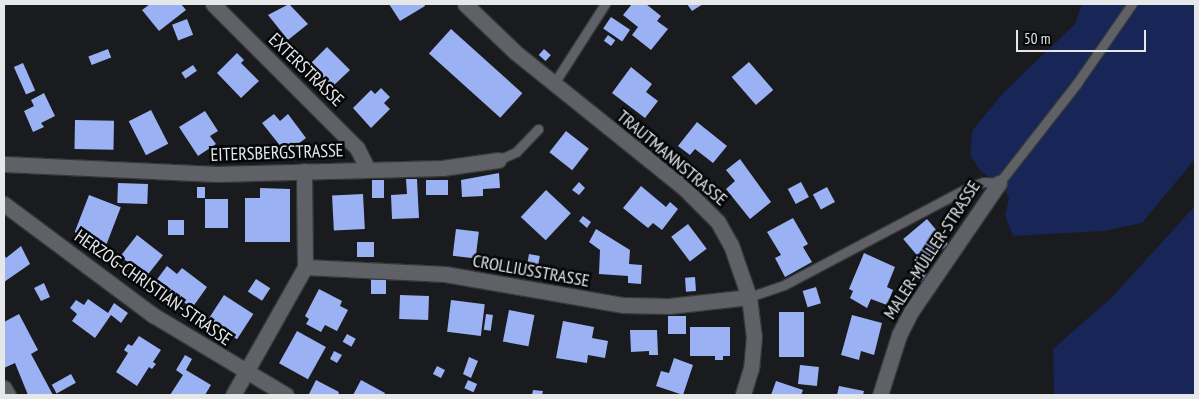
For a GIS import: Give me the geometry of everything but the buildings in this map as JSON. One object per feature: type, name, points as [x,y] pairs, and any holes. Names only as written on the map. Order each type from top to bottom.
[{"type":"street","name":"EXTERSTRASSE","points":[[212,4],[357,148],[367,168]]},
{"type":"street","name":"TRAUTMANNSTRASSE","points":[[465,4],[553,85],[705,207],[731,245],[749,297],[754,336],[751,368],[743,395]]},
{"type":"street","name":"EITERSBERGSTRASSE","points":[[4,164],[161,174],[367,168],[442,168],[498,160]]},
{"type":"street","points":[[233,395],[305,267],[304,171]]},
{"type":"street","name":"MALER-MÜLLER-STRASSE","points":[[880,395],[896,343],[912,310],[999,183]]},
{"type":"street","name":"HERZOG-CHRISTIAN-STRASSE","points":[[4,204],[153,315],[246,373],[286,395]]},
{"type":"street","name":"CROLLIUSSTRASSE","points":[[305,267],[445,274],[623,305],[669,306],[749,297]]},
{"type":"street","points":[[4,388],[8,395]]},
{"type":"lane","points":[[553,85],[605,4]]},
{"type":"lane","points":[[749,297],[784,284],[971,186],[984,182],[999,183],[1077,83],[1132,4]]},
{"type":"lane","name":"EITERSBERGSTRASSE","points":[[498,160],[516,152],[538,129]]},
{"type":"shaded area","points":[[1082,4],[1195,4],[1195,159],[1142,223],[1104,231],[1013,236],[1005,215],[1009,199],[1006,192],[980,170],[970,155],[972,131],[1003,93],[1075,24]]},
{"type":"shaded area","points":[[1195,206],[1195,395],[1054,395],[1053,349],[1112,297]]}]
